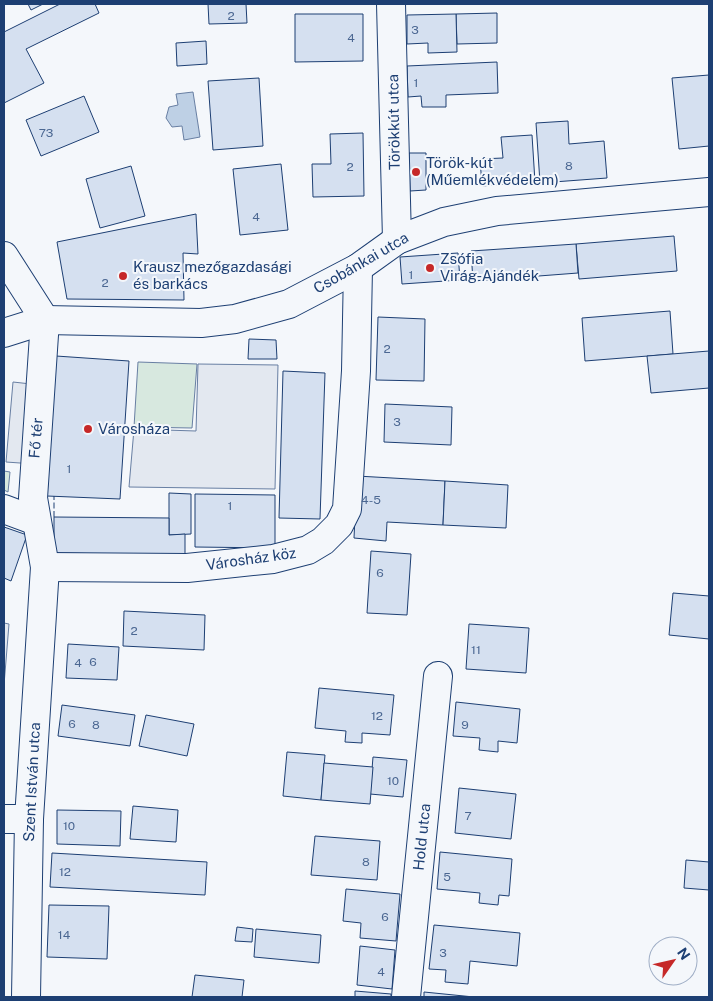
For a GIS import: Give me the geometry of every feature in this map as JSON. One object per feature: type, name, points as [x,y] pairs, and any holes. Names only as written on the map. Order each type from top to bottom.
[{"type":"street","name":"Törökkút utca","points":[[391,4],[396,240]]},
{"type":"street","name":"Csobánkai utca","points":[[22,321],[201,323],[235,319],[289,304],[358,268],[396,240],[444,222],[498,212],[709,192]]},
{"type":"street","points":[[4,256],[22,321]]},
{"type":"street","name":"Városház köz","points":[[45,567],[187,568],[273,559],[308,550],[323,540],[339,525],[347,509],[356,371],[358,268]]},
{"type":"street","points":[[4,288],[12,290],[22,321]]},
{"type":"street","name":"Fő tér","points":[[22,321],[34,473],[33,498],[45,567]]},
{"type":"street","points":[[4,509],[36,521]]},
{"type":"street","name":"Szent István utca","points":[[26,997],[17,819],[45,567]]},
{"type":"street","name":"Hold utca","points":[[406,997],[438,676]]},
{"type":"shaded area","points":[[138,362],[197,364],[192,428],[134,427]]},
{"type":"shaded area","points":[[198,364],[278,365],[275,489],[129,487],[134,429],[196,431]]},
{"type":"shaded area","points":[[13,382],[40,385],[34,464],[6,462]]},
{"type":"shaded area","points":[[4,471],[10,472],[8,492],[4,490]]},
{"type":"shaded area","points":[[4,623],[9,624],[4,685]]},
{"type":"water","points":[[193,92],[200,137],[184,140],[182,126],[172,127],[166,118],[169,107],[178,105],[176,94]]},
{"type":"building","points":[[28,4],[43,4],[31,10]]},
{"type":"building","points":[[60,4],[95,4],[99,13],[26,49],[44,83],[4,103],[4,32]]},
{"type":"building","points":[[208,4],[246,4],[247,23],[209,24]]},
{"type":"building","points":[[497,13],[497,43],[457,44],[456,14]]},
{"type":"building","points":[[295,14],[363,14],[363,61],[295,62]]},
{"type":"building","points":[[456,14],[457,52],[428,53],[428,43],[407,44],[407,15]]},
{"type":"building","points":[[206,41],[207,64],[177,66],[176,43]]},
{"type":"building","points":[[497,62],[498,93],[446,95],[446,107],[422,107],[421,96],[408,97],[407,66]]},
{"type":"building","points":[[709,75],[709,146],[679,149],[672,78]]},
{"type":"building","points":[[259,78],[263,146],[213,150],[208,81]]},
{"type":"building","points":[[84,96],[99,132],[41,156],[26,120]]},
{"type":"building","points":[[568,121],[569,144],[604,141],[607,178],[540,183],[536,123]]},
{"type":"building","points":[[363,133],[364,196],[313,197],[312,164],[331,164],[330,134]]},
{"type":"building","points":[[532,135],[535,182],[482,186],[480,159],[503,158],[501,137]]},
{"type":"building","points":[[409,153],[426,153],[426,190],[410,191]]},
{"type":"building","points":[[281,164],[288,230],[240,235],[233,169]]},
{"type":"building","points":[[131,166],[145,216],[100,228],[86,179]]},
{"type":"building","name":"Krausz mezőgazdasági és barkács","points":[[196,214],[198,254],[183,253],[184,300],[67,299],[57,242]]},
{"type":"building","points":[[674,236],[677,271],[579,279],[576,244]]},
{"type":"building","points":[[576,244],[578,273],[473,281],[471,251]]},
{"type":"building","name":"Zsófia Virág-Ajándék","points":[[458,253],[460,280],[402,284],[400,257]]},
{"type":"building","points":[[670,311],[673,354],[585,361],[582,318]]},
{"type":"building","points":[[378,317],[425,319],[424,381],[376,380]]},
{"type":"building","points":[[249,339],[276,340],[277,359],[248,359]]},
{"type":"building","points":[[709,351],[709,388],[651,393],[647,356]]},
{"type":"building","name":"Városháza","points":[[56,356],[129,361],[120,499],[47,496]]},
{"type":"building","points":[[283,371],[325,373],[320,519],[279,518]]},
{"type":"building","points":[[385,404],[452,407],[451,445],[384,442]]},
{"type":"building","points":[[357,476],[445,481],[443,525],[387,522],[386,541],[354,538]]},
{"type":"building","points":[[445,481],[508,485],[506,528],[443,525]]},
{"type":"building","points":[[169,493],[191,494],[191,534],[169,535]]},
{"type":"building","points":[[195,494],[275,495],[275,548],[195,547]]},
{"type":"building","points":[[54,517],[169,518],[169,535],[185,534],[185,555],[54,553]]},
{"type":"building","points":[[4,527],[27,535],[11,581],[4,578]]},
{"type":"building","points":[[371,551],[411,554],[407,615],[367,613]]},
{"type":"building","points":[[673,593],[709,596],[709,639],[669,635]]},
{"type":"building","points":[[124,611],[205,615],[204,650],[123,646]]},
{"type":"building","points":[[469,624],[529,628],[526,673],[466,669]]},
{"type":"building","points":[[68,644],[119,647],[117,680],[66,678]]},
{"type":"building","points":[[319,688],[394,695],[390,735],[362,733],[362,743],[345,742],[346,731],[315,728]]},
{"type":"building","points":[[456,702],[520,709],[517,743],[498,741],[498,752],[479,750],[480,738],[453,736]]},
{"type":"building","points":[[62,705],[135,715],[130,746],[58,736]]},
{"type":"building","points":[[146,715],[194,724],[187,756],[139,746]]},
{"type":"building","points":[[287,752],[325,755],[321,800],[283,796]]},
{"type":"building","points":[[373,757],[407,760],[403,797],[370,794]]},
{"type":"building","points":[[324,763],[373,767],[370,804],[321,800]]},
{"type":"building","points":[[459,788],[516,794],[511,839],[455,833]]},
{"type":"building","points":[[133,806],[178,810],[176,842],[130,839]]},
{"type":"building","points":[[57,810],[121,811],[120,846],[57,844]]},
{"type":"building","points":[[315,836],[380,841],[377,880],[311,875]]},
{"type":"building","points":[[440,852],[512,859],[509,896],[499,895],[498,905],[479,903],[480,893],[437,889]]},
{"type":"building","points":[[52,853],[207,862],[205,895],[50,887]]},
{"type":"building","points":[[686,860],[709,862],[709,890],[684,888]]},
{"type":"building","points":[[346,889],[400,894],[396,941],[360,938],[361,923],[343,921]]},
{"type":"building","points":[[49,905],[109,906],[107,959],[47,957]]},
{"type":"building","points":[[434,925],[520,933],[517,966],[470,961],[468,984],[445,982],[446,970],[429,969]]},
{"type":"building","points":[[237,927],[253,929],[252,942],[235,941]]},
{"type":"building","points":[[256,929],[321,935],[319,963],[254,957]]},
{"type":"building","points":[[360,946],[395,950],[392,989],[357,985]]},
{"type":"building","points":[[195,975],[244,980],[242,997],[192,997]]},
{"type":"building","points":[[355,991],[391,994],[391,997],[355,997]]},
{"type":"building","points":[[424,992],[474,997],[424,997]]},
{"type":"fence","points":[[54,496],[54,517]]},
{"type":"place","name":"Török-kút (Műemlékvédelem)","points":[[416,172]]},
{"type":"place","name":"Zsófia Virág-Ajándék","points":[[430,268]]},
{"type":"place","name":"Krausz mezőgazdasági és barkács","points":[[123,276]]},
{"type":"place","name":"Városháza","points":[[88,429]]}]
